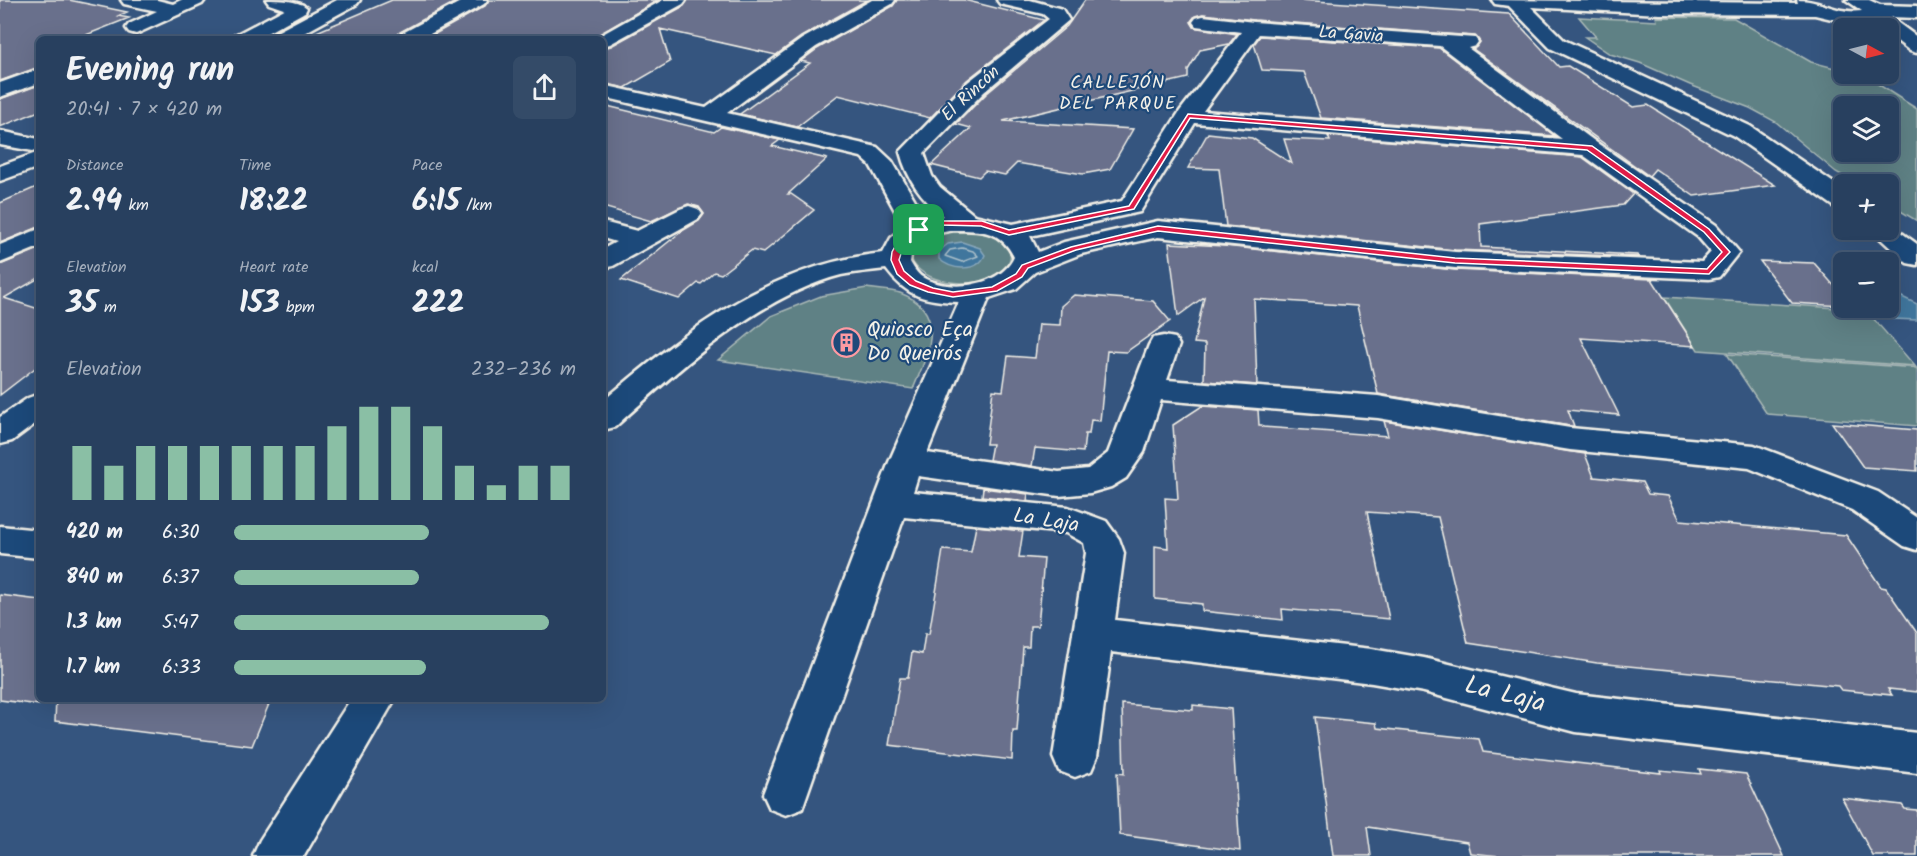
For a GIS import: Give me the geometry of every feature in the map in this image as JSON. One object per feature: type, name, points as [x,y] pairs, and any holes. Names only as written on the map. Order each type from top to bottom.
[{"type":"street","points":[[130,0],[173,9]]},
{"type":"street","points":[[136,28],[196,0]]},
{"type":"street","points":[[275,0],[306,4]]},
{"type":"street","points":[[284,36],[351,0]]},
{"type":"street","points":[[412,36],[478,0]]},
{"type":"street","points":[[606,38],[677,0]]},
{"type":"street","points":[[710,115],[809,43],[886,0]]},
{"type":"street","name":"El Rincón","points":[[967,222],[933,195],[919,177],[912,152],[976,87],[1059,20],[1055,13],[1049,10],[1006,0]]},
{"type":"street","points":[[1508,0],[1811,4],[1844,16],[1917,12]]},
{"type":"street","points":[[1508,0],[1557,44],[1742,131],[1833,194]]},
{"type":"street","points":[[1694,3],[1795,0]]},
{"type":"street","points":[[1855,0],[1917,47]]},
{"type":"street","points":[[1873,13],[1917,2]]},
{"type":"street","points":[[247,36],[306,4]]},
{"type":"street","name":"La Gavia","points":[[1203,22],[1254,28],[1485,43]]},
{"type":"street","points":[[1009,233],[1131,207],[1188,116],[1254,28]]},
{"type":"street","points":[[1025,266],[1074,248],[1158,228],[1455,260],[1709,272],[1726,252],[1707,231],[1589,148],[1447,42]]},
{"type":"street","points":[[1899,45],[1917,52]]},
{"type":"street","points":[[0,91],[36,76]]},
{"type":"street","points":[[606,92],[875,155],[919,230]]},
{"type":"street","points":[[1188,116],[1589,148]]},
{"type":"street","points":[[0,138],[36,148]]},
{"type":"street","points":[[0,156],[36,148]]},
{"type":"street","points":[[0,174],[36,149]]},
{"type":"street","points":[[606,258],[689,214]]},
{"type":"street","points":[[967,222],[982,223],[1009,233],[1025,248],[1027,257],[1025,266],[1019,275],[1008,283],[977,293],[953,294],[931,290],[913,283],[900,273],[895,260],[900,243],[919,230],[942,223],[967,222]]},
{"type":"street","points":[[606,231],[638,240]]},
{"type":"street","points":[[0,255],[36,238]]},
{"type":"street","points":[[1896,240],[1917,257]]},
{"type":"street","points":[[606,417],[672,361],[762,300],[823,272],[849,265],[895,260]]},
{"type":"street","points":[[786,794],[906,462],[977,293]]},
{"type":"street","name":"La Laja","points":[[906,462],[1059,484],[1083,483],[1101,479],[1118,467],[1127,452],[1164,345]]},
{"type":"street","points":[[1149,389],[1378,407],[1570,439],[1754,457],[1865,501],[1917,536]]},
{"type":"street","points":[[0,434],[36,407]]},
{"type":"street","name":"La Laja","points":[[891,503],[1068,520],[1087,526],[1102,539],[1105,553],[1075,757]]},
{"type":"street","points":[[0,540],[36,544]]},
{"type":"street","name":"La Laja","points":[[1093,634],[1372,666],[1424,675],[1576,713],[1917,753]]},
{"type":"street","points":[[277,856],[372,702]]},
{"type":"green space","points":[[1579,17],[1657,21],[1656,17],[1734,18],[1811,62],[1833,68],[1833,84],[1878,84],[1897,96],[1833,96],[1833,162],[1899,162],[1899,98],[1917,109],[1917,221],[1899,210],[1899,174],[1840,174],[1776,122],[1750,108],[1640,63],[1610,54],[1585,37],[1596,37]]},
{"type":"green space","points":[[952,229],[981,232],[1001,240],[1008,246],[1011,254],[1008,264],[992,277],[970,283],[936,279],[916,267],[912,260],[912,253],[917,246],[933,235]]},
{"type":"green space","points":[[867,288],[900,293],[915,301],[925,311],[930,322],[928,348],[913,389],[718,360],[771,316],[821,296]]},
{"type":"green space","points":[[1664,297],[1833,308],[1833,318],[1873,318],[1915,366],[1698,350]]},
{"type":"green space","points":[[1727,354],[1917,368],[1917,426],[1767,414]]},
{"type":"water","points":[[962,242],[980,248],[985,255],[982,261],[964,268],[951,266],[939,259],[939,251],[948,244]]},
{"type":"water","points":[[1899,296],[1917,304],[1917,320],[1891,318],[1899,318]]},
{"type":"building","points":[[0,0],[69,0],[127,12],[118,16],[129,18],[84,36],[36,36],[36,68],[0,81]]},
{"type":"building","points":[[392,0],[459,0],[396,36],[307,36]]},
{"type":"building","points":[[489,0],[658,0],[597,36],[431,36],[485,6]]},
{"type":"building","points":[[688,0],[867,0],[801,37],[776,55],[660,29],[670,62],[625,88],[606,84],[606,47],[684,6]]},
{"type":"building","points":[[897,0],[964,0],[1044,20],[967,80],[930,118],[838,95],[797,127],[740,114],[810,63],[801,61],[817,49],[893,6]]},
{"type":"building","points":[[1085,0],[1300,0],[1509,14],[1559,67],[1568,66],[1633,107],[1648,105],[1775,185],[1694,196],[1655,169],[1649,176],[1473,49],[1480,42],[1475,36],[1254,20],[1203,14],[1195,16],[1191,21],[1194,27],[1237,34],[1229,44],[1200,50],[1188,70],[1188,78],[1003,121],[1133,129],[1110,169],[1083,174],[1017,163],[1005,175],[985,171],[979,177],[931,165],[971,128],[956,124],[986,94],[1067,26]]},
{"type":"building","points":[[1260,36],[1439,48],[1555,136],[1321,118],[1304,72],[1262,70],[1254,44]]},
{"type":"building","points":[[36,86],[36,112],[0,127],[0,99]]},
{"type":"building","points":[[606,106],[714,132],[721,127],[780,140],[772,146],[827,159],[788,194],[814,210],[763,253],[752,250],[721,274],[714,272],[679,299],[621,280],[682,231],[699,221],[704,214],[699,207],[688,204],[651,221],[606,208]]},
{"type":"building","points":[[1208,133],[1252,138],[1292,164],[1284,139],[1330,141],[1328,136],[1582,157],[1633,194],[1623,205],[1480,224],[1481,247],[1637,255],[1639,257],[1455,250],[1226,226],[1219,169],[1188,168]]},
{"type":"building","points":[[36,187],[36,228],[0,243],[0,203]]},
{"type":"building","points":[[1169,243],[1224,246],[1455,270],[1652,279],[1695,346],[1581,338],[1619,415],[1568,410],[1574,426],[1570,426],[1378,394],[1357,306],[1254,299],[1257,385],[1204,381],[1205,344],[1194,343],[1204,297],[1178,316]]},
{"type":"building","points":[[36,250],[36,280],[4,298],[36,308],[36,367],[0,395],[0,265]]},
{"type":"building","points":[[1760,261],[1814,263],[1833,285],[1833,305],[1792,303]]},
{"type":"building","points":[[1074,295],[1153,301],[1170,321],[1126,352],[1107,351],[1100,421],[1091,420],[1089,434],[1085,434],[1083,452],[1035,448],[1032,466],[989,460],[992,444],[986,444],[993,390],[1003,391],[1008,356],[1035,358],[1039,324],[1060,325],[1061,306]]},
{"type":"building","points":[[1202,406],[1258,410],[1259,425],[1263,427],[1388,436],[1384,421],[1585,454],[1594,477],[1642,482],[1648,494],[1668,496],[1680,520],[1846,535],[1881,587],[1886,588],[1917,633],[1917,692],[1888,689],[1892,695],[1841,690],[1838,686],[1597,663],[1468,643],[1438,517],[1367,512],[1389,619],[1282,609],[1283,620],[1202,611],[1202,604],[1155,599],[1155,546],[1168,548],[1165,498],[1178,499],[1173,425]]},
{"type":"building","points":[[1832,423],[1917,430],[1917,471],[1863,467]]},
{"type":"building","points":[[983,488],[1028,494],[1027,501],[982,496]]},
{"type":"building","points":[[976,526],[1023,531],[1019,557],[1044,559],[1038,626],[1030,626],[1029,647],[1023,647],[1017,731],[1013,731],[1012,760],[889,745],[900,678],[908,678],[912,652],[922,654],[925,634],[929,634],[943,550],[971,552]]},
{"type":"building","points":[[0,595],[36,600],[36,702],[39,702],[39,705],[0,700]]},
{"type":"building","points":[[56,702],[270,702],[252,746],[55,721]]},
{"type":"building","points":[[1122,704],[1193,710],[1193,705],[1231,709],[1240,851],[1120,835],[1117,773],[1124,774]]},
{"type":"building","points":[[1315,717],[1376,723],[1377,728],[1479,739],[1483,752],[1661,773],[1660,770],[1701,774],[1699,769],[1746,774],[1784,856],[1500,856],[1470,853],[1467,842],[1367,827],[1371,856],[1333,856]]},
{"type":"building","points":[[1842,798],[1902,805],[1905,809],[1917,810],[1917,856],[1873,856]]},
{"type":"place","name":"Quiosco Eça Do Queirós","points":[[846,342]]},
{"type":"district","name":"CALLEJÓN DEL PARQUE","points":[[1118,94]]},
{"type":"route","points":[[1188,116],[1589,148],[1707,231],[1726,252],[1709,272],[1455,260],[1158,228],[1074,248],[1025,266],[1019,275],[994,290],[953,294],[931,290],[913,283],[900,273],[895,260],[896,252],[900,243],[919,230],[942,223],[967,222],[982,223],[1009,233],[1131,207],[1141,195],[1188,116]]}]
